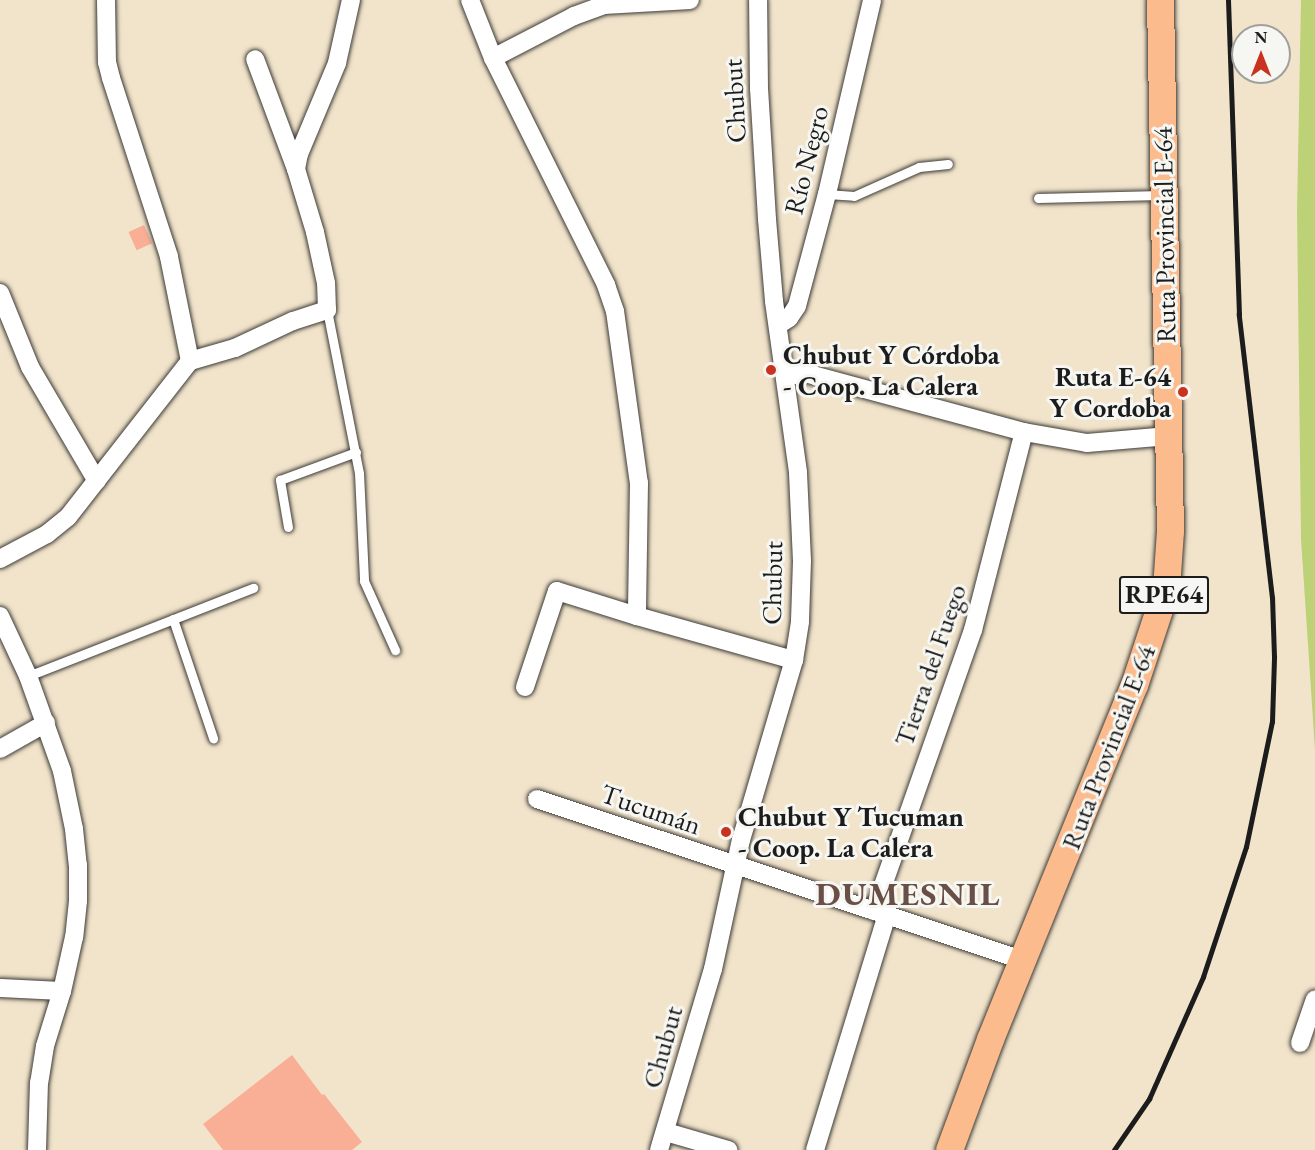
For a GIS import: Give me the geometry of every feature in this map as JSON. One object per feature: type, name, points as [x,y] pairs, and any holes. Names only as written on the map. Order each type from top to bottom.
[{"type":"main road","name":"Ruta Provincial E-64","points":[[949,1150],[1022,960],[1108,751],[1159,615],[1170,555],[1160,0]]},
{"type":"street","points":[[106,0],[107,62],[170,257],[190,361]]},
{"type":"street","points":[[296,170],[299,154],[337,63],[351,0]]},
{"type":"street","points":[[470,0],[494,58],[606,285],[615,311],[639,483],[638,616]]},
{"type":"street","points":[[494,58],[574,16],[604,5],[690,0]]},
{"type":"street","name":"Chubut","points":[[659,1150],[713,969],[741,840],[794,660],[801,597],[798,472],[778,325],[759,89],[758,0]]},
{"type":"street","name":"Río Negro","points":[[778,325],[789,318],[797,306],[827,194],[872,0]]},
{"type":"street","points":[[0,559],[47,534],[68,517],[190,361],[235,348],[293,321],[327,310],[321,255],[296,170],[255,59]]},
{"type":"street","points":[[0,293],[18,343],[30,367],[97,481]]},
{"type":"street","points":[[785,376],[809,374],[1024,432],[1087,443],[1169,436]]},
{"type":"street","name":"Tierra del Fuego","points":[[815,1150],[881,913],[973,630],[1024,432]]},
{"type":"street","points":[[525,687],[557,591],[794,660]]},
{"type":"street","points":[[0,615],[28,676],[62,771],[74,829],[78,865],[75,925],[62,991],[45,1046],[39,1082],[37,1150]]},
{"type":"street","points":[[0,749],[46,723]]},
{"type":"street","name":"Tucumán","points":[[537,799],[736,867],[1022,960]]},
{"type":"street","points":[[0,988],[62,991]]},
{"type":"street","points":[[1300,1043],[1315,999]]},
{"type":"street","points":[[666,1132],[728,1150]]},
{"type":"lane","points":[[827,194],[854,196],[919,167],[948,164]]},
{"type":"lane","points":[[1038,198],[1163,195]]},
{"type":"lane","points":[[327,310],[356,452],[364,581],[395,650]]},
{"type":"lane","points":[[288,527],[279,480],[356,452]]},
{"type":"lane","points":[[28,676],[253,588]]},
{"type":"lane","points":[[172,619],[213,738]]},
{"type":"green space","points":[[1301,0],[1315,0],[1315,750],[1301,539],[1297,211]]},
{"type":"building","points":[[144,225],[152,243],[137,250],[128,232]]},
{"type":"building","points":[[292,1055],[362,1142],[352,1150],[223,1150],[203,1124]]},
{"type":"railway","points":[[1114,1150],[1149,1099],[1203,977],[1246,847],[1272,722],[1274,657],[1272,598],[1239,315],[1228,0]]},
{"type":"place","name":"Chubut Y Córdoba - Coop. La Calera","points":[[771,370]]},
{"type":"place","name":"Ruta E-64 Y Cordoba","points":[[1183,392]]},
{"type":"place","name":"Chubut Y Tucuman - Coop. La Calera","points":[[726,832]]},
{"type":"district","name":"DUMESNIL","points":[[908,894]]}]
